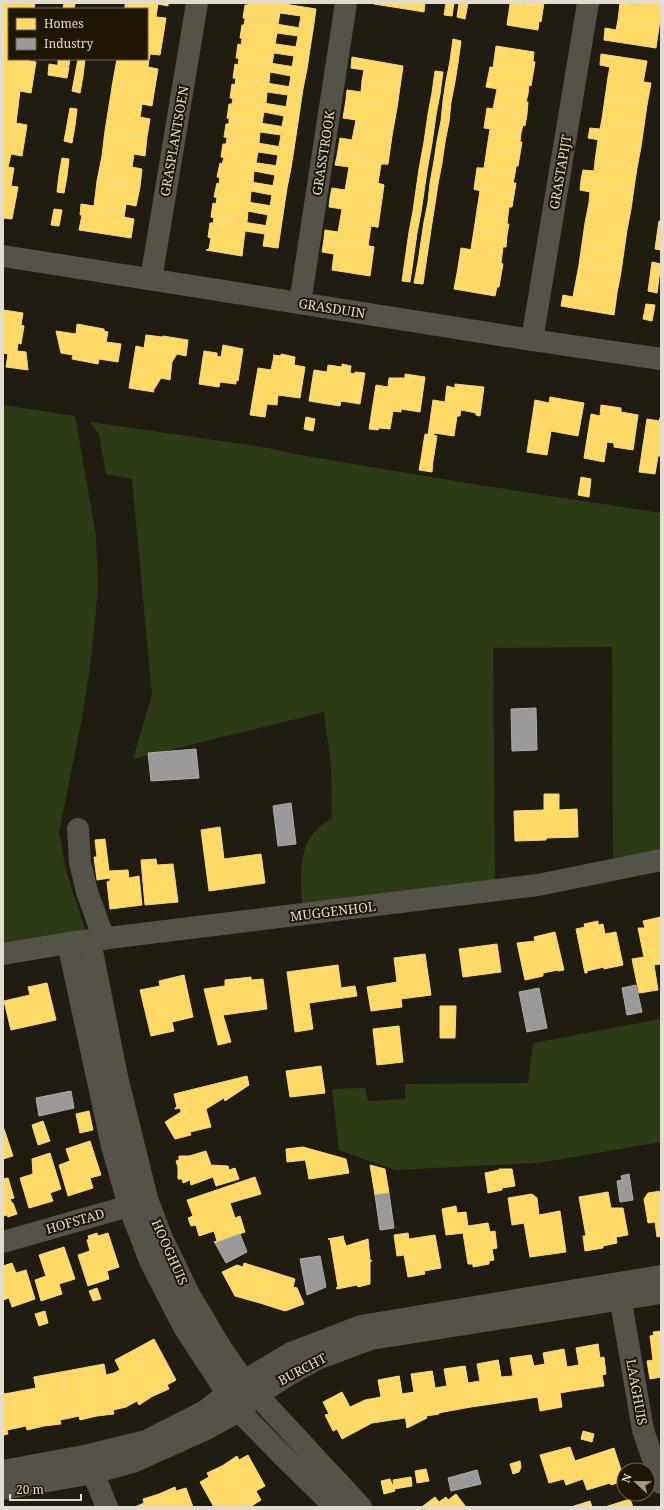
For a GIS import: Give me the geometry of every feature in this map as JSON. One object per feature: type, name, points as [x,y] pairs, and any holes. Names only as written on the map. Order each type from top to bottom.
[{"type":"street","name":"GRASPLANTSOEN","points":[[151,279],[197,3]]},
{"type":"street","name":"GRASSTROOK","points":[[300,303],[346,3]]},
{"type":"street","name":"GRASTAPIJT","points":[[532,340],[588,3]]},
{"type":"street","name":"GRASDUIN","points":[[3,256],[661,359]]},
{"type":"street","name":"HOOGHUIS","points":[[78,829],[80,862],[97,940],[117,1077],[138,1202]]},
{"type":"street","name":"MUGGENHOL","points":[[3,954],[68,943],[538,885],[661,860]]},
{"type":"street","name":"HOOGHUIS","points":[[68,943],[112,1146],[138,1202],[161,1236],[189,1294],[222,1348],[242,1390],[361,1507]]},
{"type":"street","name":"HOFSTAD","points":[[3,1242],[138,1202]]},
{"type":"street","name":"BURCHT","points":[[3,1489],[91,1464],[146,1441],[242,1390],[284,1377],[317,1359],[371,1339],[619,1292],[661,1276]]},
{"type":"street","name":"BURCHT","points":[[619,1292],[661,1293]]},
{"type":"street","name":"LAAGHUIS","points":[[619,1292],[643,1430],[661,1483]]},
{"type":"street","name":"BURCHT","points":[[3,1472],[91,1464],[133,1462],[172,1446],[239,1411],[242,1390]]},
{"type":"street","points":[[239,1411],[282,1456],[335,1507]]},
{"type":"street","points":[[91,1464],[107,1507]]},
{"type":"green space","points":[[3,405],[75,416],[96,535],[98,588],[91,660],[82,718],[59,832],[66,871],[86,932],[3,945]]},
{"type":"green space","points":[[90,422],[263,447],[300,455],[485,486],[661,513],[661,851],[613,862],[612,647],[493,648],[495,881],[302,905],[301,874],[307,844],[319,827],[332,819],[331,766],[324,712],[133,759],[152,695],[132,479],[106,474],[99,434]]},
{"type":"green space","points":[[661,1019],[661,1142],[538,1163],[395,1170],[339,1150],[332,1089],[365,1088],[368,1101],[405,1099],[405,1084],[528,1083],[533,1043]]},
{"type":"building: Homes","points":[[3,3],[35,3],[34,8],[8,8],[8,25],[3,24]]},
{"type":"building: Homes","points":[[64,3],[75,4],[74,8],[63,8]]},
{"type":"building: Homes","points":[[126,3],[168,3],[168,6],[158,4],[157,10],[125,5]]},
{"type":"building: Homes","points":[[248,3],[278,3],[316,9],[313,30],[299,27],[301,16],[280,13],[278,24],[243,18],[245,5],[248,5]]},
{"type":"building: Homes","points":[[374,3],[413,3],[412,10]]},
{"type":"building: Homes","points":[[413,3],[425,3],[424,12],[412,10]]},
{"type":"building: Homes","points":[[446,3],[454,3],[452,16],[444,15]]},
{"type":"building: Homes","points":[[459,3],[468,3],[465,19],[457,17]]},
{"type":"building: Homes","points":[[506,3],[544,3],[543,9]]},
{"type":"building: Homes","points":[[620,3],[661,8],[659,27],[618,20]]},
{"type":"building: Homes","points":[[628,3],[661,3],[661,8]]},
{"type":"building: Homes","points":[[510,4],[543,9],[538,30],[507,25]]},
{"type":"building: Homes","points":[[125,5],[144,8],[125,8]]},
{"type":"building: Homes","points":[[148,9],[157,10],[156,17],[166,18],[163,37],[148,34]]},
{"type":"building: Homes","points":[[245,19],[313,30],[310,49],[296,47],[298,36],[277,33],[275,44],[240,38],[242,25],[244,25]]},
{"type":"building: Homes","points":[[618,20],[659,27],[656,48],[604,40],[605,28],[616,30]]},
{"type":"building: Homes","points":[[3,24],[8,25],[8,58],[3,57]]},
{"type":"building: Homes","points":[[148,34],[163,37],[160,55],[150,54],[149,60]]},
{"type":"building: Homes","points":[[242,39],[310,49],[307,69],[292,67],[294,56],[274,53],[272,64],[236,58],[238,44],[241,45]]},
{"type":"building: Homes","points":[[453,39],[461,41],[458,63],[450,61]]},
{"type":"building: Homes","points":[[496,46],[534,52],[533,61],[535,62],[533,74],[493,68]]},
{"type":"building: Homes","points":[[601,54],[647,61],[643,83],[608,77],[610,67],[600,65]]},
{"type":"building: Homes","points":[[3,57],[8,58],[8,60],[25,60],[20,91],[3,89]]},
{"type":"building: Homes","points":[[352,57],[403,66],[400,87],[362,81],[364,70],[351,68]]},
{"type":"building: Homes","points":[[239,58],[307,69],[303,89],[289,87],[291,76],[270,72],[269,83],[233,78],[235,64],[238,65]]},
{"type":"building: Homes","points":[[25,60],[36,62],[31,93],[20,91]]},
{"type":"building: Homes","points":[[58,60],[70,60],[69,66],[58,65]]},
{"type":"building: Homes","points":[[78,60],[85,60],[83,76],[75,75]]},
{"type":"building: Homes","points":[[117,60],[149,60],[148,67],[158,69],[155,87],[113,81]]},
{"type":"building: Homes","points":[[450,61],[458,63],[455,82],[446,81]]},
{"type":"building: Homes","points":[[49,64],[69,67],[67,78],[48,75]]},
{"type":"building: Homes","points":[[490,67],[533,74],[531,86],[529,85],[528,94],[486,87]]},
{"type":"building: Homes","points":[[435,71],[443,72],[440,94],[432,93]]},
{"type":"building: Homes","points":[[75,75],[83,76],[80,93],[72,91]]},
{"type":"building: Homes","points":[[608,77],[651,83],[647,105],[605,98]]},
{"type":"building: Homes","points":[[236,78],[303,89],[300,109],[286,107],[288,95],[267,92],[266,103],[230,98],[232,84],[235,85]]},
{"type":"building: Homes","points":[[113,81],[155,87],[152,106],[142,104],[141,111],[109,106]]},
{"type":"building: Homes","points":[[362,81],[400,87],[397,108],[346,100],[347,90],[361,92]]},
{"type":"building: Homes","points":[[446,81],[455,82],[451,102],[443,101]]},
{"type":"building: Homes","points":[[3,89],[20,91],[16,123],[3,121]]},
{"type":"building: Homes","points":[[497,89],[528,94],[526,102],[528,102],[527,114],[493,109]]},
{"type":"building: Homes","points":[[432,93],[440,94],[436,115],[428,114]]},
{"type":"building: Homes","points":[[233,98],[300,109],[297,129],[282,126],[284,116],[264,112],[262,123],[227,118],[229,104],[232,104]]},
{"type":"building: Homes","points":[[605,98],[647,105],[644,126],[602,119]]},
{"type":"building: Homes","points":[[346,100],[397,108],[392,136],[354,130],[356,120],[343,118]]},
{"type":"building: Homes","points":[[443,101],[451,102],[449,122],[441,121]]},
{"type":"building: Homes","points":[[109,106],[141,111],[140,117],[150,119],[147,137],[105,131]]},
{"type":"building: Homes","points":[[70,108],[77,109],[75,126],[67,125]]},
{"type":"building: Homes","points":[[487,108],[527,114],[525,126],[523,125],[521,133],[484,128]]},
{"type":"building: Homes","points":[[428,114],[436,115],[432,143],[424,142]]},
{"type":"building: Homes","points":[[229,118],[297,129],[294,149],[279,146],[281,135],[260,132],[259,143],[224,137],[226,124],[229,124]]},
{"type":"building: Homes","points":[[602,119],[644,126],[641,147],[588,138],[590,128],[600,129]]},
{"type":"building: Homes","points":[[3,121],[16,123],[11,154],[3,153]]},
{"type":"building: Homes","points":[[441,121],[449,122],[445,142],[437,141]]},
{"type":"building: Homes","points":[[16,123],[27,125],[22,156],[11,154]]},
{"type":"building: Homes","points":[[67,125],[75,126],[72,143],[64,141]]},
{"type":"building: Homes","points":[[490,129],[521,133],[520,142],[522,142],[520,154],[487,148]]},
{"type":"building: Homes","points":[[354,130],[392,136],[388,164],[337,156],[340,138],[352,140]]},
{"type":"building: Homes","points":[[105,131],[147,137],[145,156],[134,154],[133,161],[102,156]]},
{"type":"building: Homes","points":[[227,138],[294,149],[291,168],[276,166],[278,155],[258,152],[256,163],[221,157],[223,144],[226,144]]},
{"type":"building: Homes","points":[[598,140],[641,147],[637,168],[595,161]]},
{"type":"building: Homes","points":[[437,141],[445,142],[442,163],[434,161]]},
{"type":"building: Homes","points":[[424,142],[432,143],[427,171],[419,169]]},
{"type":"building: Homes","points":[[487,148],[520,154],[515,174],[477,168],[484,168]]},
{"type":"building: Homes","points":[[3,153],[11,154],[8,167],[14,168],[11,186],[3,185]]},
{"type":"building: Homes","points":[[102,156],[133,161],[132,167],[142,169],[140,187],[97,181]]},
{"type":"building: Homes","points":[[337,156],[388,164],[381,164],[378,183],[384,185],[347,179],[349,167],[335,165]]},
{"type":"building: Homes","points":[[62,158],[69,159],[67,176],[59,175]]},
{"type":"building: Homes","points":[[224,158],[291,168],[287,188],[273,186],[275,175],[254,171],[253,183],[217,177],[220,163],[222,164]]},
{"type":"building: Homes","points":[[434,161],[442,163],[438,184],[430,183]]},
{"type":"building: Homes","points":[[595,161],[637,168],[634,188],[581,180],[583,170],[594,171]]},
{"type":"building: Homes","points":[[477,168],[515,174],[513,183],[516,183],[514,195],[474,189]]},
{"type":"building: Homes","points":[[419,169],[427,171],[424,192],[416,190]]},
{"type":"building: Homes","points":[[59,175],[67,176],[64,193],[57,192]]},
{"type":"building: Homes","points":[[220,177],[287,188],[284,208],[270,206],[272,195],[251,191],[250,203],[214,197]]},
{"type":"building: Homes","points":[[347,179],[384,185],[381,206],[330,198],[332,188],[345,190]]},
{"type":"building: Homes","points":[[581,180],[634,188],[631,209],[589,203],[590,192],[580,190]]},
{"type":"building: Homes","points":[[97,181],[140,187],[136,206],[126,204],[125,211],[94,206]]},
{"type":"building: Homes","points":[[430,183],[438,184],[435,204],[428,202]]},
{"type":"building: Homes","points":[[3,185],[18,187],[16,198],[4,196],[3,201]]},
{"type":"building: Homes","points":[[474,189],[514,195],[512,207],[509,207],[508,215],[477,210],[480,191]]},
{"type":"building: Homes","points":[[416,190],[424,192],[421,212],[413,211]]},
{"type":"building: Homes","points":[[4,196],[16,198],[12,219],[3,218]]},
{"type":"building: Homes","points":[[217,197],[284,208],[281,228],[266,225],[268,215],[248,211],[247,222],[211,217],[213,203],[216,204]]},
{"type":"building: Homes","points":[[330,198],[381,206],[378,227],[340,221],[342,209],[329,207]]},
{"type":"building: Homes","points":[[428,202],[435,204],[432,223],[424,222]]},
{"type":"building: Homes","points":[[589,203],[631,209],[627,230],[585,223]]},
{"type":"building: Homes","points":[[81,204],[125,211],[124,217],[134,219],[131,238],[79,230],[82,215],[80,215]]},
{"type":"building: Homes","points":[[54,209],[62,210],[59,226],[51,225]]},
{"type":"building: Homes","points":[[477,210],[508,215],[507,224],[509,224],[507,235],[474,230]]},
{"type":"building: Homes","points":[[413,211],[421,212],[417,233],[409,232]]},
{"type":"building: Homes","points":[[211,217],[281,228],[278,248],[263,246],[265,234],[245,231],[242,256],[206,250],[209,249],[211,238],[208,237],[210,223],[213,223],[214,218]]},
{"type":"building: Homes","points":[[340,221],[378,227],[371,226],[368,246],[374,247],[324,239],[325,230],[338,232]]},
{"type":"building: Homes","points":[[659,221],[661,221],[661,236],[657,235]]},
{"type":"building: Homes","points":[[424,222],[432,223],[429,243],[421,242]]},
{"type":"building: Homes","points":[[585,223],[627,230],[624,251],[582,244]]},
{"type":"building: Homes","points":[[474,230],[507,235],[506,247],[503,247],[502,255],[471,249]]},
{"type":"building: Homes","points":[[409,232],[417,233],[414,254],[406,253]]},
{"type":"building: Homes","points":[[657,235],[661,236],[661,250],[655,249]]},
{"type":"building: Homes","points":[[324,239],[374,247],[370,276],[332,270],[334,254],[322,252]]},
{"type":"building: Homes","points":[[421,242],[429,243],[426,263],[418,262]]},
{"type":"building: Homes","points":[[582,244],[624,251],[621,272],[579,265]]},
{"type":"building: Homes","points":[[461,248],[502,255],[501,263],[503,264],[501,275],[458,268]]},
{"type":"building: Homes","points":[[406,253],[414,254],[410,282],[402,281]]},
{"type":"building: Homes","points":[[418,262],[426,263],[423,284],[414,283]]},
{"type":"building: Homes","points":[[652,262],[661,264],[659,278],[650,277]]},
{"type":"building: Homes","points":[[579,265],[621,272],[617,293],[575,286]]},
{"type":"building: Homes","points":[[458,268],[501,275],[499,287],[497,287],[495,296],[454,289]]},
{"type":"building: Homes","points":[[650,277],[659,278],[657,293],[648,291]]},
{"type":"building: Homes","points":[[575,286],[617,293],[614,315],[561,306],[563,295],[573,297]]},
{"type":"building: Homes","points":[[646,304],[655,305],[652,321],[643,319]]},
{"type":"building: Homes","points":[[3,310],[23,313],[21,325],[24,326],[21,344],[18,343],[17,351],[26,352],[28,370],[6,367],[8,354],[3,353]]},
{"type":"building: Homes","points":[[77,324],[104,329],[104,331],[108,332],[106,342],[121,344],[118,362],[99,359],[98,364],[72,359],[73,355],[61,353],[56,331],[76,334]]},
{"type":"building: Homes","points":[[146,335],[188,340],[186,356],[177,354],[172,362],[170,380],[161,378],[153,391],[154,392],[129,388],[136,346],[144,348]]},
{"type":"building: Homes","points":[[223,345],[243,349],[238,381],[236,380],[236,384],[220,382],[219,387],[199,384],[204,351],[217,353],[217,356],[221,357]]},
{"type":"building: Homes","points":[[281,354],[295,357],[294,365],[305,367],[300,398],[278,395],[277,405],[267,404],[265,417],[250,415],[258,368],[271,370],[273,355],[281,356]]},
{"type":"building: Homes","points":[[342,364],[351,366],[350,373],[365,373],[360,404],[341,401],[340,406],[309,401],[314,370],[327,372],[328,365],[342,367]]},
{"type":"building: Homes","points":[[405,374],[425,377],[420,412],[401,409],[401,412],[393,411],[390,429],[369,429],[376,385],[388,387],[389,378],[405,378]]},
{"type":"building: Homes","points":[[455,384],[484,387],[480,416],[476,415],[476,413],[461,410],[460,416],[457,416],[454,436],[434,433],[434,435],[428,435],[433,400],[445,402],[447,386],[455,388]]},
{"type":"building: Homes","points":[[550,397],[584,403],[578,436],[551,431],[547,455],[527,452],[535,400],[549,403]]},
{"type":"building: Homes","points":[[601,405],[621,408],[621,412],[638,415],[633,450],[614,447],[614,443],[607,442],[604,462],[584,458],[591,414],[600,416]]},
{"type":"building: Homes","points":[[661,415],[661,456],[658,456],[655,474],[639,472],[647,419],[659,421]]},
{"type":"building: Homes","points":[[306,417],[315,419],[313,431],[304,429]]},
{"type":"building: Homes","points":[[425,434],[437,436],[433,461],[421,459]]},
{"type":"building: Homes","points":[[421,459],[433,461],[432,472],[419,470]]},
{"type":"building: Homes","points":[[581,477],[591,479],[589,497],[578,495]]},
{"type":"building: Homes","points":[[544,794],[559,794],[559,810],[577,809],[578,837],[515,841],[514,811],[544,810]]},
{"type":"building: Homes","points":[[220,827],[224,859],[261,854],[265,883],[209,891],[201,830]]},
{"type":"building: Homes","points":[[105,839],[109,871],[128,870],[129,878],[139,876],[142,905],[110,909],[107,882],[110,881],[110,878],[97,880],[94,857],[97,857],[95,840]]},
{"type":"building: Homes","points":[[156,859],[157,865],[173,864],[178,902],[145,905],[141,860]]},
{"type":"building: Homes","points":[[661,917],[661,964],[654,965],[658,990],[639,993],[632,959],[644,957],[638,928],[645,928],[643,921]]},
{"type":"building: Homes","points":[[598,921],[598,925],[603,924],[605,934],[616,932],[623,965],[604,969],[604,967],[587,971],[587,973],[585,973],[576,929],[585,927],[584,924]]},
{"type":"building: Homes","points":[[555,932],[564,970],[543,973],[543,976],[525,980],[517,943],[535,941],[534,937]]},
{"type":"building: Homes","points":[[497,944],[501,972],[463,977],[459,949]]},
{"type":"building: Homes","points":[[425,954],[431,995],[401,999],[402,1007],[371,1011],[367,987],[397,982],[394,958]]},
{"type":"building: Homes","points":[[338,965],[341,988],[355,986],[357,996],[309,1003],[313,1029],[295,1032],[287,972]]},
{"type":"building: Homes","points":[[184,975],[193,1017],[172,1022],[174,1031],[151,1036],[140,990],[160,986],[159,981]]},
{"type":"building: Homes","points":[[251,977],[251,980],[263,979],[267,1009],[223,1015],[231,1042],[218,1045],[204,989],[225,986],[225,980]]},
{"type":"building: Homes","points":[[47,983],[56,1020],[11,1030],[4,1001],[30,995],[28,987]]},
{"type":"building: Homes","points":[[440,1006],[456,1006],[455,1038],[440,1038]]},
{"type":"building: Homes","points":[[399,1026],[403,1062],[377,1065],[373,1029]]},
{"type":"building: Homes","points":[[321,1066],[325,1093],[290,1097],[286,1071]]},
{"type":"building: Homes","points":[[247,1076],[249,1085],[225,1101],[224,1098],[206,1109],[211,1127],[190,1132],[191,1135],[175,1139],[165,1122],[181,1112],[180,1108],[175,1109],[177,1107],[174,1094]]},
{"type":"building: Homes","points":[[89,1111],[93,1130],[80,1133],[76,1114]]},
{"type":"building: Homes","points":[[43,1121],[50,1141],[38,1145],[32,1125]]},
{"type":"building: Homes","points":[[3,1129],[13,1156],[3,1159]]},
{"type":"building: Homes","points":[[90,1141],[101,1175],[90,1178],[93,1188],[68,1196],[59,1165],[70,1161],[66,1149]]},
{"type":"building: Homes","points":[[303,1147],[305,1160],[287,1162],[286,1149]]},
{"type":"building: Homes","points":[[303,1147],[346,1159],[349,1173],[309,1179]]},
{"type":"building: Homes","points":[[206,1151],[211,1165],[228,1166],[229,1170],[235,1168],[239,1179],[216,1186],[213,1177],[191,1185],[190,1180],[183,1183],[182,1179],[178,1179],[178,1167],[176,1161],[179,1160],[179,1156],[189,1156]]},
{"type":"building: Homes","points":[[50,1153],[61,1189],[50,1193],[53,1201],[29,1208],[20,1178],[33,1174],[32,1159]]},
{"type":"building: Homes","points":[[370,1165],[385,1169],[389,1193],[375,1195]]},
{"type":"building: Homes","points":[[499,1169],[512,1169],[515,1186],[502,1188]]},
{"type":"building: Homes","points":[[499,1170],[502,1190],[488,1193],[485,1173]]},
{"type":"building: Homes","points":[[255,1177],[261,1194],[230,1203],[235,1218],[240,1216],[245,1232],[215,1243],[214,1242],[217,1241],[214,1231],[199,1236],[196,1225],[191,1226],[188,1218],[193,1216],[187,1200]]},
{"type":"building: Homes","points":[[8,1178],[14,1198],[10,1199],[17,1214],[8,1217],[7,1215],[3,1216],[3,1179]]},
{"type":"building: Homes","points":[[661,1191],[661,1236],[657,1237],[655,1222],[648,1223],[644,1199],[648,1193]]},
{"type":"building: Homes","points":[[608,1192],[611,1208],[623,1208],[628,1235],[616,1237],[617,1243],[603,1246],[603,1248],[585,1251],[583,1236],[586,1236],[579,1197]]},
{"type":"building: Homes","points":[[532,1194],[537,1198],[539,1215],[560,1211],[566,1252],[530,1257],[524,1223],[512,1225],[508,1198]]},
{"type":"building: Homes","points":[[456,1206],[457,1213],[466,1212],[468,1226],[488,1223],[490,1232],[495,1231],[497,1248],[492,1249],[494,1260],[489,1261],[489,1264],[473,1267],[473,1264],[468,1264],[463,1233],[446,1235],[442,1209]]},
{"type":"building: Homes","points":[[97,1233],[98,1236],[108,1233],[119,1267],[107,1271],[109,1279],[88,1286],[78,1255],[90,1251],[87,1240],[89,1239],[88,1236]]},
{"type":"building: Homes","points":[[408,1233],[409,1239],[435,1235],[441,1268],[424,1271],[425,1274],[408,1277],[404,1255],[397,1256],[394,1235]]},
{"type":"building: Homes","points":[[344,1236],[346,1246],[368,1239],[370,1260],[372,1261],[370,1261],[370,1284],[358,1287],[357,1285],[336,1288],[338,1287],[330,1239],[328,1239]]},
{"type":"building: Homes","points":[[64,1247],[75,1279],[59,1284],[62,1294],[41,1301],[35,1280],[46,1276],[39,1255]]},
{"type":"building: Homes","points":[[12,1263],[16,1273],[26,1270],[35,1299],[12,1307],[9,1298],[3,1300],[3,1266]]},
{"type":"building: Homes","points":[[244,1263],[270,1271],[260,1303],[235,1296],[222,1272],[237,1265],[243,1267]]},
{"type":"building: Homes","points":[[270,1271],[295,1279],[293,1287],[297,1288],[304,1304],[285,1311],[260,1303]]},
{"type":"building: Homes","points":[[97,1288],[101,1299],[93,1301],[89,1291]]},
{"type":"building: Homes","points":[[45,1311],[48,1323],[39,1326],[35,1314]]},
{"type":"building: Homes","points":[[661,1331],[661,1377],[650,1379],[647,1361],[653,1360],[650,1336],[654,1335],[653,1332]]},
{"type":"building: Homes","points":[[154,1339],[176,1380],[167,1385],[169,1389],[153,1396],[130,1352]]},
{"type":"building: Homes","points":[[598,1344],[600,1358],[604,1357],[606,1374],[602,1375],[604,1386],[571,1391],[567,1367],[579,1365],[576,1348]]},
{"type":"building: Homes","points":[[564,1349],[571,1391],[560,1393],[562,1407],[540,1411],[531,1355],[534,1366],[545,1364],[543,1353]]},
{"type":"building: Homes","points":[[130,1352],[153,1396],[139,1405],[137,1401],[126,1407],[114,1373],[120,1370],[115,1360]]},
{"type":"building: Homes","points":[[531,1355],[538,1397],[505,1402],[498,1360],[501,1377],[513,1376],[510,1358]]},
{"type":"building: Homes","points":[[498,1360],[505,1402],[471,1407],[465,1366],[468,1383],[480,1381],[477,1364]]},
{"type":"building: Homes","points":[[104,1364],[106,1375],[114,1373],[126,1407],[113,1410],[114,1414],[97,1416],[88,1367]]},
{"type":"building: Homes","points":[[465,1366],[471,1407],[438,1413],[432,1371],[435,1388],[447,1386],[444,1369]]},
{"type":"building: Homes","points":[[88,1367],[97,1416],[80,1420],[79,1416],[70,1418],[61,1372]]},
{"type":"building: Homes","points":[[432,1371],[439,1414],[426,1416],[427,1418],[407,1428],[399,1376],[402,1394],[414,1392],[411,1374]]},
{"type":"building: Homes","points":[[61,1372],[70,1418],[60,1420],[61,1424],[44,1426],[34,1377]]},
{"type":"building: Homes","points":[[399,1376],[405,1418],[372,1423],[365,1400],[381,1397],[378,1380]]},
{"type":"building: Homes","points":[[34,1377],[44,1426],[27,1430],[26,1426],[17,1428],[10,1393],[36,1388]]},
{"type":"building: Homes","points":[[342,1392],[350,1407],[365,1400],[372,1423],[342,1439],[337,1429],[333,1431],[325,1415],[329,1414],[323,1402]]},
{"type":"building: Homes","points":[[10,1393],[17,1428],[7,1430],[8,1434],[3,1435],[3,1394]]},
{"type":"building: Homes","points":[[583,1431],[594,1434],[592,1442],[581,1439]]},
{"type":"building: Homes","points":[[570,1447],[575,1461],[614,1448],[619,1462],[616,1462],[616,1483],[611,1485],[610,1483],[587,1490],[583,1479],[566,1485],[564,1479],[549,1483],[540,1455]]},
{"type":"building: Homes","points":[[248,1455],[265,1486],[256,1491],[261,1500],[250,1507],[246,1507],[222,1466],[237,1456],[239,1460]]},
{"type":"building: Homes","points":[[520,1461],[521,1467],[519,1472],[513,1474],[510,1464]]},
{"type":"building: Homes","points":[[222,1466],[246,1507],[214,1507],[200,1482],[209,1477],[207,1473]]},
{"type":"building: Homes","points":[[426,1469],[429,1481],[417,1483],[415,1471]]},
{"type":"building: Homes","points":[[411,1477],[412,1486],[394,1489],[393,1480]]},
{"type":"building: Homes","points":[[390,1479],[395,1491],[384,1494],[381,1481]]},
{"type":"building: Homes","points":[[175,1487],[176,1491],[186,1488],[193,1507],[164,1507],[159,1494]]},
{"type":"building: Homes","points":[[159,1494],[164,1507],[135,1507],[144,1503],[143,1499]]},
{"type":"building: Homes","points":[[456,1494],[466,1507],[423,1506],[435,1497],[439,1502],[446,1497],[448,1500]]},
{"type":"building: Homes","points":[[590,1501],[592,1507],[571,1507]]},
{"type":"building: Homes","points":[[621,1502],[631,1502],[633,1507],[605,1507]]},
{"type":"building: Industry","points":[[536,708],[537,750],[512,751],[511,709]]},
{"type":"building: Industry","points":[[196,749],[199,778],[151,781],[148,753]]},
{"type":"building: Industry","points":[[291,803],[296,844],[278,846],[273,806]]},
{"type":"building: Industry","points":[[636,985],[642,1012],[627,1015],[622,988]]},
{"type":"building: Industry","points":[[539,988],[547,1028],[527,1032],[519,992]]},
{"type":"building: Industry","points":[[71,1091],[74,1108],[39,1116],[36,1098]]},
{"type":"building: Industry","points":[[629,1174],[633,1200],[620,1202],[617,1181],[622,1180],[621,1176]]},
{"type":"building: Industry","points":[[389,1193],[394,1228],[380,1230],[375,1195]]},
{"type":"building: Industry","points":[[240,1234],[247,1252],[226,1263],[215,1243]]},
{"type":"building: Industry","points":[[320,1256],[326,1287],[307,1295],[300,1259]]},
{"type":"building: Industry","points":[[477,1470],[481,1484],[451,1491],[448,1478]]}]
